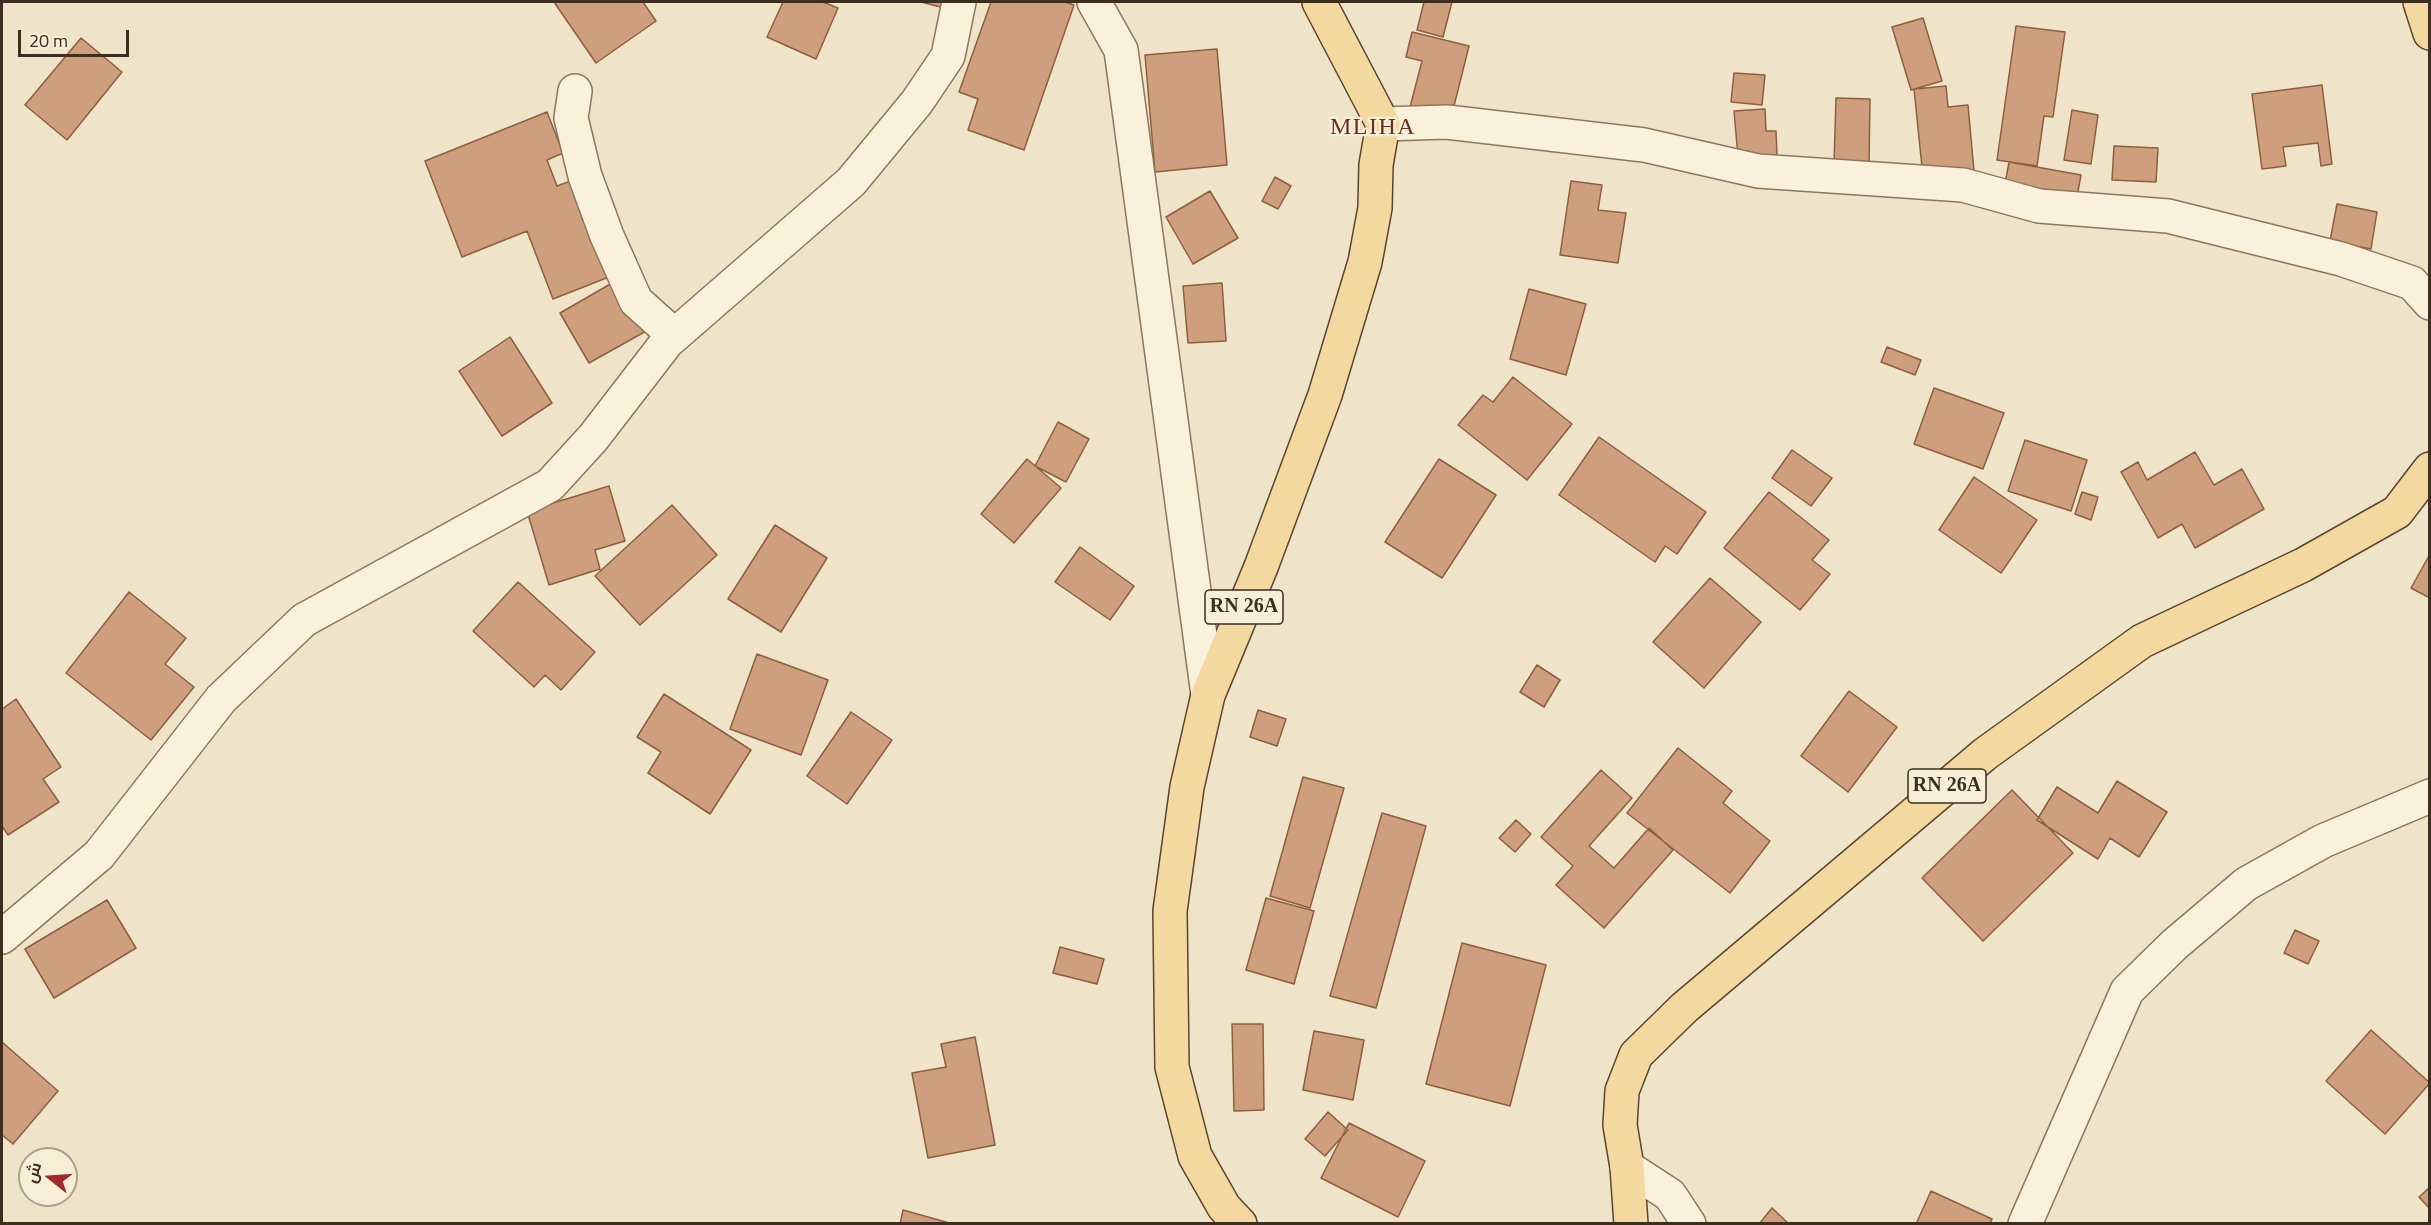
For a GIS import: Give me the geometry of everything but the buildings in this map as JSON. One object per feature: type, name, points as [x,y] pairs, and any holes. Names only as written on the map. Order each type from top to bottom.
[{"type":"main road","points":[[1318,2],[1383,124]]},
{"type":"main road","points":[[2420,2],[2430,33]]},
{"type":"main road","name":"RN 26A","points":[[1240,1224],[1224,1207],[1195,1156],[1172,1066],[1170,911],[1187,787],[1208,695],[1261,567],[1328,384],[1365,262],[1375,208],[1376,165],[1383,124]]},
{"type":"main road","name":"RN 26A","points":[[1631,1224],[1627,1167],[1620,1125],[1622,1091],[1636,1055],[1684,1008],[1985,754],[2142,641],[2303,565],[2397,512],[2430,469]]},
{"type":"street","points":[[2,937],[99,855],[221,699],[304,620],[550,485],[593,438],[674,335],[851,182],[917,102],[948,56],[959,2]]},
{"type":"street","points":[[1094,2],[1121,50],[1208,695]]},
{"type":"street","points":[[575,91],[571,118],[585,176],[607,236],[636,301],[674,335]]},
{"type":"street","points":[[1383,124],[1447,122],[1644,145],[1758,171],[1963,185],[2039,206],[2168,216],[2341,259],[2412,283],[2430,303]]},
{"type":"street","points":[[2025,1224],[2127,991],[2174,945],[2246,884],[2323,842],[2430,796]]},
{"type":"street","points":[[1627,1167],[1670,1195],[1689,1224]]},
{"type":"district","name":"MLIHA","points":[[1373,128]]}]
